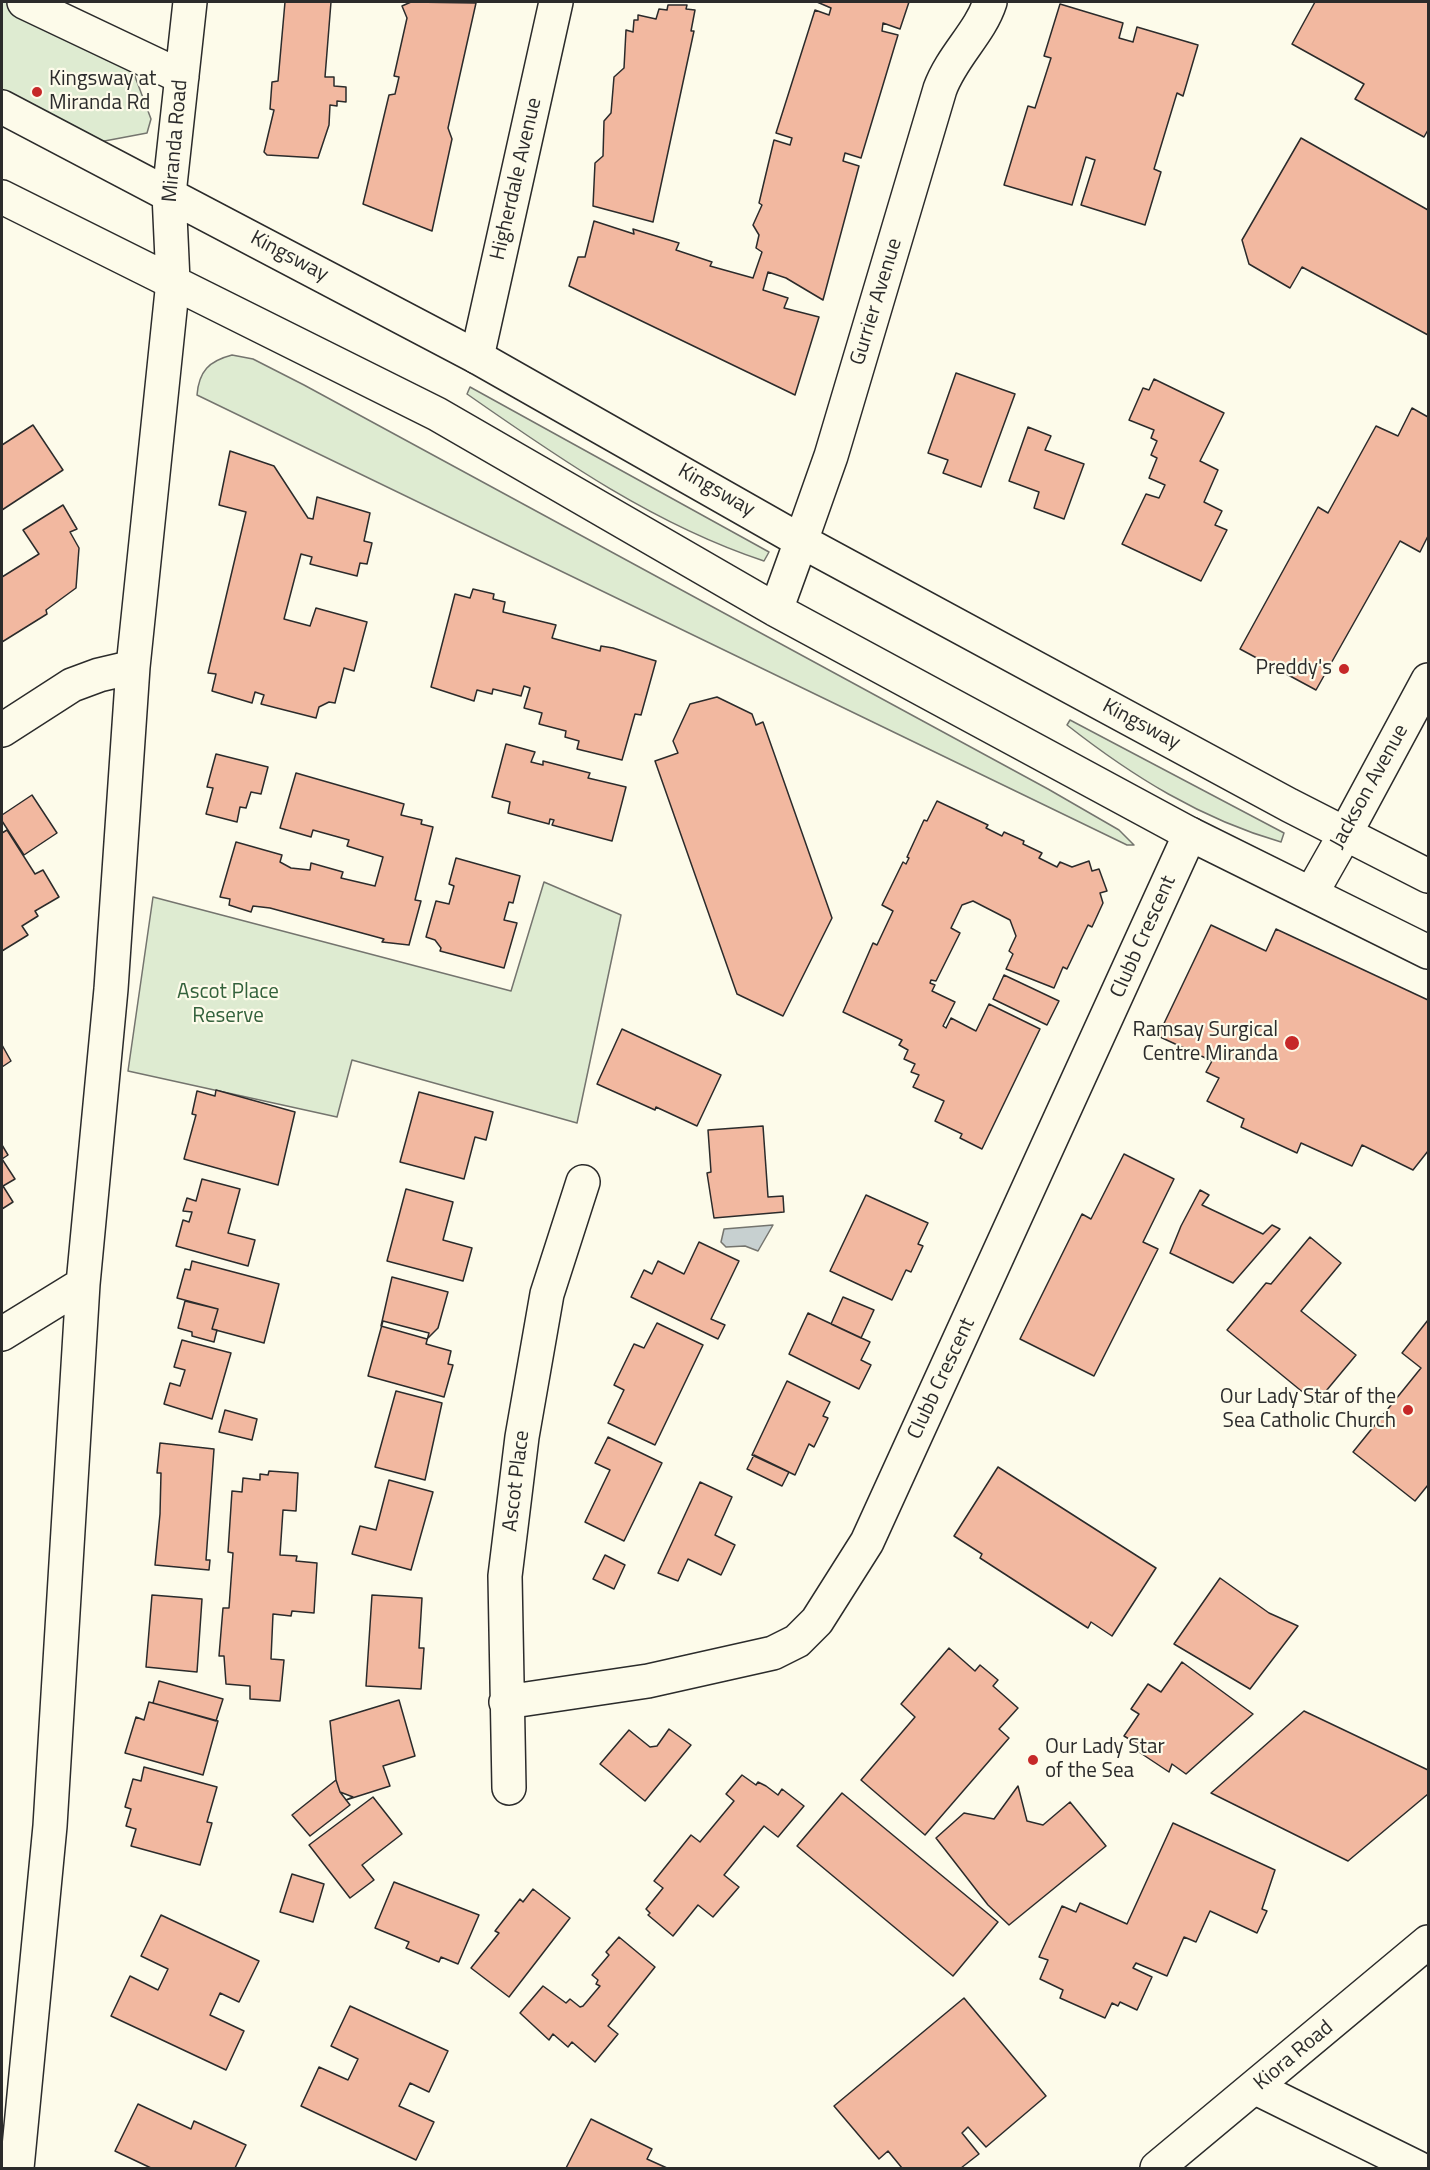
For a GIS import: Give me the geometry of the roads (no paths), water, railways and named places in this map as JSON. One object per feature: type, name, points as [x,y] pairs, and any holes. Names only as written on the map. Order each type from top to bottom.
[{"type":"street","points":[[24,2],[182,77]]},
{"type":"street","name":"Miranda Road","points":[[17,2169],[50,1826],[83,1284],[111,989],[133,668],[173,281],[169,194],[190,2]]},
{"type":"street","name":"Higherdale Avenue","points":[[477,357],[556,2]]},
{"type":"street","name":"Gurrier Avenue","points":[[776,610],[831,456],[947,69],[985,16],[990,2]]},
{"type":"street","name":"Kingsway","points":[[2,107],[477,357],[801,541],[1345,834],[1428,876]]},
{"type":"street","points":[[2,197],[437,414],[776,610],[1190,834],[1428,952]]},
{"type":"street","points":[[2,730],[72,685],[99,675],[133,668]]},
{"type":"street","name":"Jackson Avenue","points":[[1311,894],[1428,680]]},
{"type":"street","name":"Clubb Crescent","points":[[506,1701],[648,1681],[772,1653],[797,1641],[818,1621],[867,1542],[1190,834]]},
{"type":"street","name":"Ascot Place","points":[[509,1788],[506,1575],[522,1437],[547,1294],[583,1182]]},
{"type":"street","points":[[2,1334],[83,1284]]},
{"type":"street","name":"Kiora Road","points":[[1158,2169],[1428,1942]]},
{"type":"street","points":[[1256,2088],[1418,2169]]},
{"type":"place","name":"Kingsway at Miranda Rd","points":[[37,92]]},
{"type":"place","name":"Preddy's","points":[[1344,669]]},
{"type":"place","name":"Ramsay Surgical Centre Miranda","points":[[1292,1043]]},
{"type":"place","name":"Our Lady Star of the Sea Catholic Church","points":[[1408,1410]]},
{"type":"place","name":"Our Lady Star of the Sea","points":[[1033,1760]]},
{"type":"park label","name":"Ascot Place Reserve","points":[[228,1005]]}]
